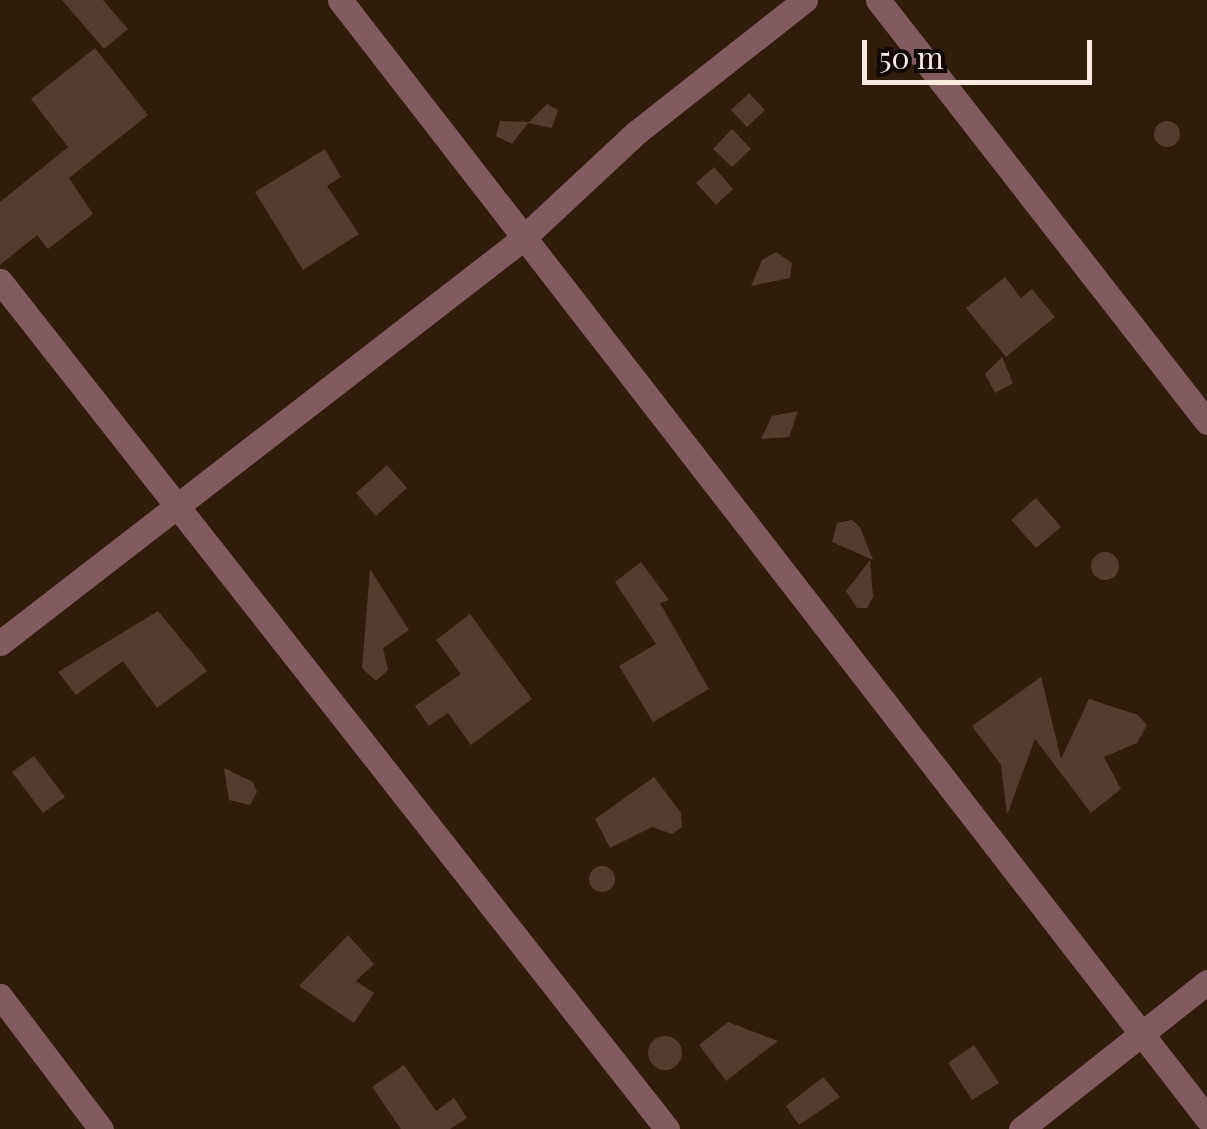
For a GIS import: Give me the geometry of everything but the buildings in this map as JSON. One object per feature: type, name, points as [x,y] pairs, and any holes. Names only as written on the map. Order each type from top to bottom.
[{"type":"street","points":[[340,0],[521,240],[1207,1118]]},
{"type":"street","points":[[0,643],[521,240],[637,132],[805,0]]},
{"type":"street","points":[[878,0],[1207,422]]},
{"type":"street","points":[[0,281],[176,510],[667,1129]]},
{"type":"street","points":[[1021,1129],[1207,982]]},
{"type":"street","points":[[0,996],[100,1129]]}]
